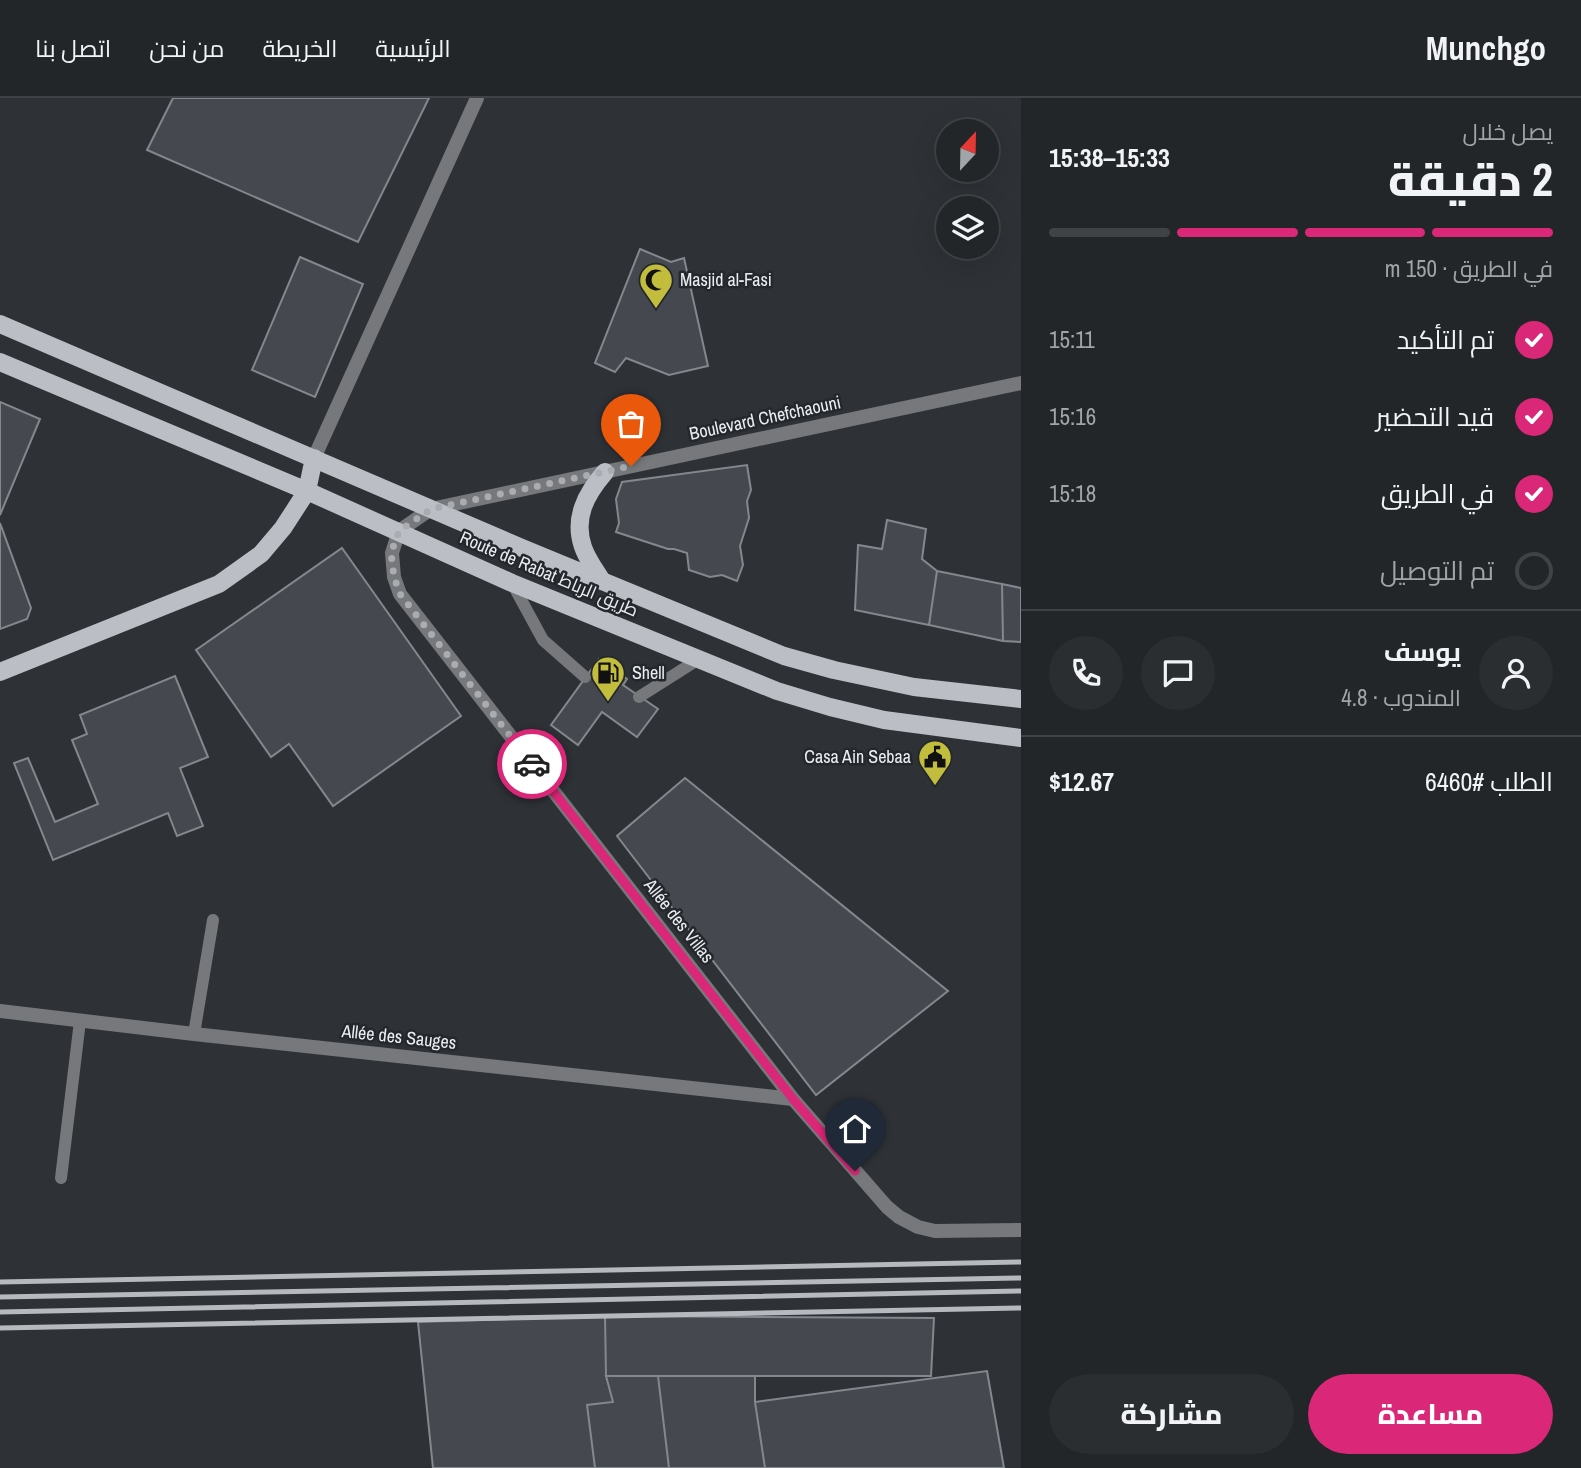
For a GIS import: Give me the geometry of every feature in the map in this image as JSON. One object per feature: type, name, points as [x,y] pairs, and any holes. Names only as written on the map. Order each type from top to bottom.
[{"type":"main road","name":"Route de Rabat طريق الرباط","points":[[0,324],[431,509],[784,656],[914,687],[1021,699]]},
{"type":"main road","name":"Route de Rabat طريق الرباط","points":[[0,362],[307,491],[512,583],[777,691],[884,720],[1021,738]]},
{"type":"main road","points":[[0,672],[219,584],[261,554],[283,528],[307,491],[314,458]]},
{"type":"main road","points":[[602,581],[583,548],[580,515],[591,488],[605,472]]},
{"type":"street","points":[[314,458],[477,98]]},
{"type":"street","name":"Boulevard Chefchaouni","points":[[399,531],[431,509],[1021,383]]},
{"type":"street","name":"Allée des Villas","points":[[399,531],[391,553],[394,577],[400,594],[793,1099],[887,1207],[918,1227],[935,1231],[1021,1230]]},
{"type":"street","name":"Allée des Sauges","points":[[0,1011],[793,1099]]},
{"type":"lane","points":[[512,583],[543,640],[585,677]]},
{"type":"lane","points":[[639,696],[699,660]]},
{"type":"lane","points":[[194,1034],[213,920]]},
{"type":"lane","points":[[61,1178],[80,1021]]},
{"type":"building","points":[[173,98],[429,98],[358,242],[147,150]]},
{"type":"building","name":"Masjid al-Fasi","points":[[640,249],[671,262],[684,258],[708,366],[669,375],[626,358],[615,372],[595,363]]},
{"type":"building","points":[[300,257],[363,284],[315,397],[252,370]]},
{"type":"building","points":[[0,402],[40,419],[0,515]]},
{"type":"building","points":[[747,465],[751,490],[747,501],[749,518],[740,546],[743,565],[737,581],[722,575],[710,577],[689,570],[687,553],[616,532],[619,523],[616,499],[622,482]]},
{"type":"building","points":[[887,520],[926,529],[922,559],[937,571],[929,625],[855,610],[858,545],[882,549]]},
{"type":"building","points":[[0,523],[31,608],[27,619],[0,629]]},
{"type":"building","points":[[342,548],[461,716],[333,806],[289,744],[271,757],[196,650]]},
{"type":"building","points":[[937,571],[1002,584],[1003,641],[929,625]]},
{"type":"building","points":[[1002,584],[1021,588],[1021,642],[1003,641]]},
{"type":"building","name":"Shell","points":[[599,659],[627,679],[623,685],[658,709],[637,737],[602,712],[578,745],[551,725]]},
{"type":"building","points":[[175,676],[208,757],[180,768],[203,826],[177,836],[168,813],[53,860],[14,763],[28,758],[55,822],[98,804],[72,740],[87,734],[80,715]]},
{"type":"building","points":[[685,778],[948,991],[816,1095],[617,836]]},
{"type":"building","points":[[605,1316],[934,1318],[931,1376],[606,1376]]},
{"type":"building","points":[[605,1316],[606,1376],[613,1402],[587,1405],[595,1468],[433,1468],[418,1322]]},
{"type":"building","points":[[987,1371],[1004,1468],[765,1468],[755,1402]]},
{"type":"building","points":[[606,1376],[658,1376],[669,1468],[595,1468],[587,1405],[613,1402]]},
{"type":"building","points":[[658,1376],[755,1376],[755,1402],[765,1468],[669,1468]]},
{"type":"railway","points":[[0,1282],[1021,1262]]},
{"type":"railway","points":[[0,1297],[1021,1278]]},
{"type":"railway","points":[[0,1312],[1021,1291]]},
{"type":"railway","points":[[0,1328],[1021,1308]]},
{"type":"way so far","points":[[532,764],[400,594],[394,577],[391,553],[399,531],[431,509],[631,466]]},
{"type":"place","name":"Masjid al-Fasi","points":[[656,310]]},
{"type":"place","name":"Shell","points":[[608,703]]},
{"type":"place","name":"Casa Ain Sebaa","points":[[935,787]]},
{"type":"route","points":[[532,764],[793,1099],[855,1171]]}]
